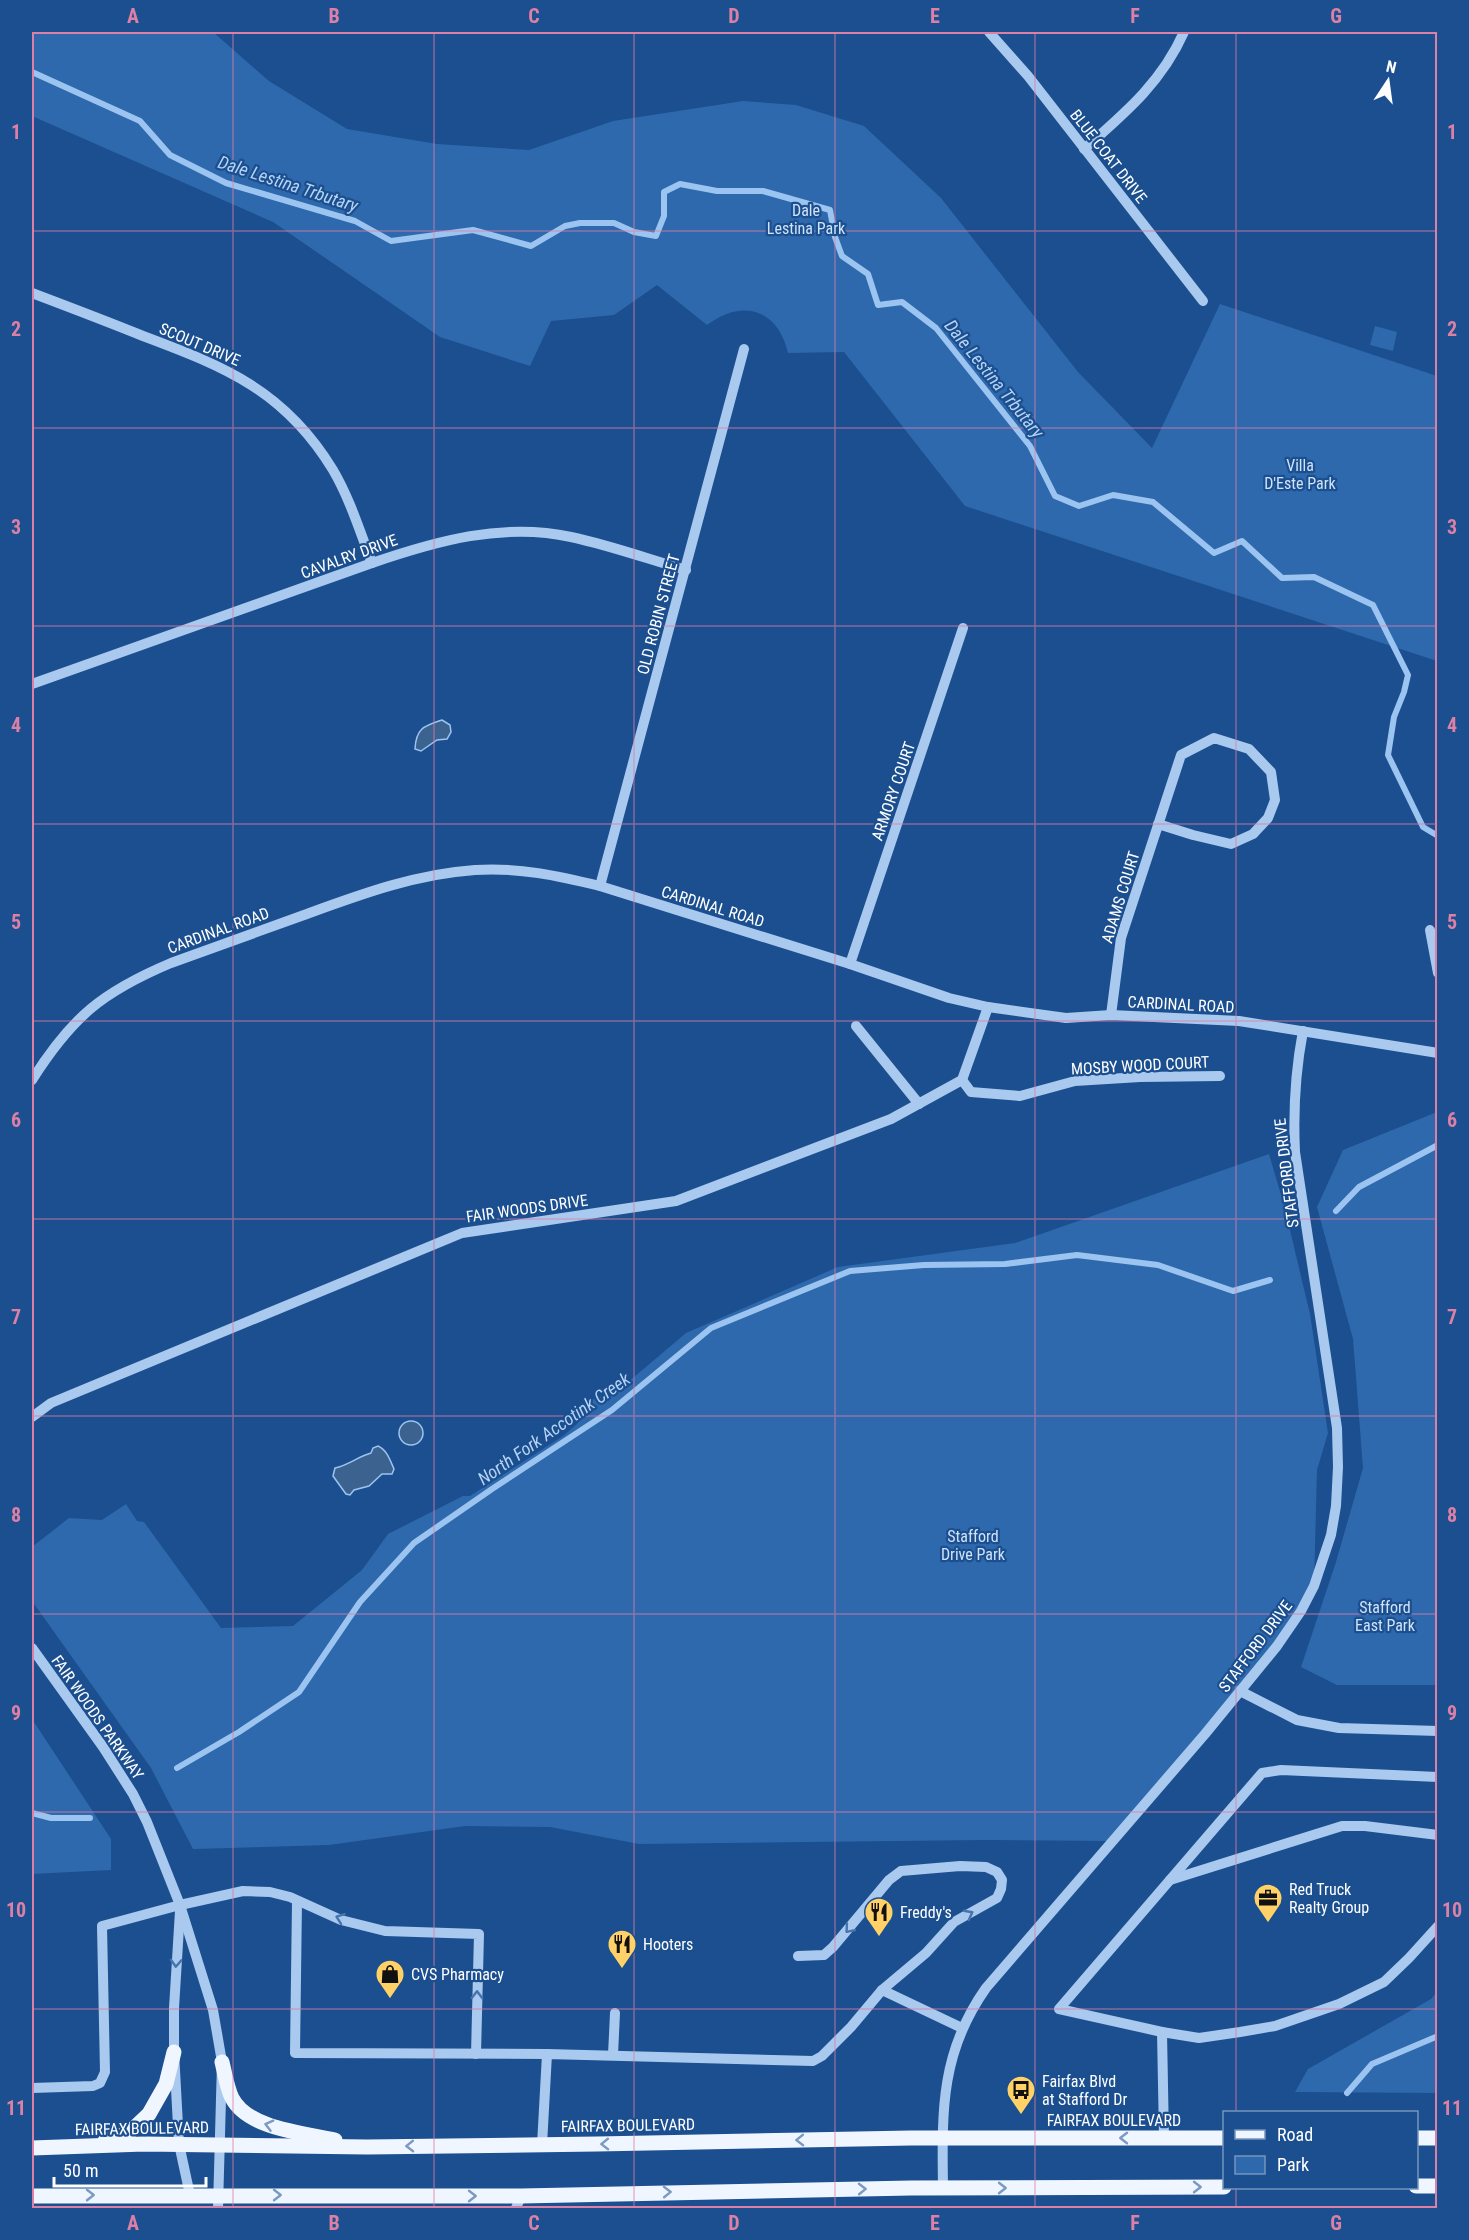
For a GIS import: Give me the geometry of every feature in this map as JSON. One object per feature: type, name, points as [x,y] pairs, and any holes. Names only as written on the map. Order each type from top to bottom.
[{"type":"main road","points":[[84,2148],[130,2132],[149,2114],[166,2084],[174,2052]]},
{"type":"main road","points":[[222,2062],[232,2098],[239,2108],[256,2121],[367,2147]]},
{"type":"main road","name":"FAIRFAX BOULEVARD","points":[[32,2148],[179,2144],[367,2147],[942,2138],[1223,2138]]},
{"type":"main road","points":[[1418,2138],[1437,2138]]},
{"type":"main road","points":[[1418,2186],[1437,2186]]},
{"type":"main road","points":[[32,2196],[190,2195],[218,2201],[519,2202],[943,2188],[1223,2187]]},
{"type":"street","name":"BLUE COAT DRIVE","points":[[989,32],[1028,76],[1203,301]]},
{"type":"street","points":[[1084,149],[1149,89],[1168,64],[1184,32]]},
{"type":"street","name":"SCOUT DRIVE","points":[[32,293],[206,359],[251,383],[274,400],[307,434],[334,472],[346,494],[372,563]]},
{"type":"street","name":"OLD ROBIN STREET","points":[[600,886],[744,349]]},
{"type":"street","name":"CAVALRY DRIVE","points":[[32,684],[372,563],[456,538],[490,533],[522,532],[571,537],[686,570]]},
{"type":"street","name":"ARMORY COURT","points":[[850,964],[963,628]]},
{"type":"street","name":"ADAMS COURT","points":[[1111,1015],[1121,938],[1158,824],[1181,755],[1214,738],[1249,749],[1271,772],[1275,800],[1268,818],[1253,834],[1231,844],[1158,824]]},
{"type":"street","name":"CARDINAL ROAD","points":[[32,1080],[64,1033],[82,1015],[123,985],[171,963],[386,887],[428,876],[474,870],[523,871],[600,886],[850,964],[949,998],[988,1007],[1066,1018],[1111,1015],[1239,1021],[1437,1053]]},
{"type":"street","points":[[1430,930],[1437,973]]},
{"type":"street","points":[[962,1080],[988,1007]]},
{"type":"street","points":[[856,1026],[919,1104]]},
{"type":"street","name":"STAFFORD DRIVE","points":[[943,2188],[942,2138],[949,2065],[962,2028],[973,2006],[1277,1646],[1301,1611],[1324,1559],[1336,1506],[1338,1467],[1336,1428],[1295,1152],[1293,1110],[1295,1074],[1303,1031]]},
{"type":"street","name":"MOSBY WOOD COURT","points":[[962,1080],[971,1092],[1020,1096],[1075,1081],[1220,1076]]},
{"type":"street","name":"FAIR WOODS DRIVE","points":[[32,1417],[51,1403],[462,1233],[676,1201],[891,1119],[962,1080]]},
{"type":"street","name":"FAIR WOODS PARKWAY","points":[[32,1648],[103,1746],[133,1794],[147,1822],[180,1905],[213,2010],[222,2062],[218,2201]]},
{"type":"street","points":[[1240,1691],[1297,1720],[1339,1728],[1437,1731]]},
{"type":"street","points":[[1437,1777],[1281,1770],[1262,1773],[1059,2009],[1199,2038],[1275,2026],[1339,2004],[1384,1982],[1437,1926]]},
{"type":"street","points":[[1170,1880],[1342,1826],[1365,1826],[1437,1835]]},
{"type":"street","points":[[297,1901],[295,2053],[613,2055],[813,2061],[822,2056],[851,2027],[882,1990],[926,1953],[954,1922],[997,1898],[1002,1880],[997,1872],[986,1867],[960,1866],[901,1871],[889,1880],[824,1955],[798,1956]]},
{"type":"street","points":[[32,2088],[93,2086],[100,2083],[105,2072],[102,1926],[243,1891],[270,1892],[290,1897],[341,1920],[385,1931],[478,1934],[477,2054]]},
{"type":"street","name":"FAIR WOODS PARKWAY","points":[[180,1905],[174,2052],[179,2144],[190,2195]]},
{"type":"street","points":[[882,1990],[962,2028]]},
{"type":"street","points":[[613,2055],[615,2013]]},
{"type":"street","points":[[1162,2032],[1164,2138]]},
{"type":"street","points":[[542,2145],[547,2054]]},
{"type":"green space","name":"Dale Lestina Park","points":[[32,32],[213,32],[269,81],[347,129],[437,144],[529,150],[613,121],[743,101],[796,105],[864,126],[941,198],[1078,372],[1152,448],[1220,304],[1437,376],[1437,661],[965,506],[844,352],[788,353],[776,326],[757,312],[745,310],[733,312],[707,325],[657,285],[614,315],[551,321],[530,366],[440,337],[273,222],[32,116]]},
{"type":"green space","points":[[1375,326],[1397,332],[1393,351],[1370,345]]},
{"type":"green space","name":"Stafford East Park","points":[[1437,1112],[1437,1685],[1337,1685],[1301,1667],[1336,1562],[1363,1468],[1353,1339],[1317,1207],[1343,1150]]},
{"type":"green space","name":"Stafford Drive Park","points":[[1269,1154],[1284,1205],[1310,1314],[1328,1433],[1317,1470],[1314,1586],[1277,1646],[1111,1841],[985,1840],[639,1844],[550,1827],[465,1826],[329,1845],[193,1849],[151,1768],[32,1601],[32,1547],[69,1518],[102,1520],[126,1504],[137,1521],[144,1522],[221,1628],[293,1626],[362,1570],[388,1534],[463,1496],[470,1496],[563,1436],[577,1424],[587,1402],[621,1388],[686,1333],[838,1267],[1015,1243]]},
{"type":"green space","points":[[32,1719],[111,1839],[111,1870],[32,1874]]},
{"type":"green space","points":[[1437,1992],[1437,2093],[1295,2092],[1308,2069],[1431,1999]]},
{"type":"shaded area","points":[[442,720],[450,725],[451,732],[447,739],[437,740],[421,751],[415,749],[419,732],[430,724]]},
{"type":"shaded area","points":[[411,1421],[419,1425],[423,1433],[419,1441],[411,1445],[403,1441],[399,1433],[403,1425]]},
{"type":"shaded area","points":[[378,1446],[390,1459],[394,1469],[392,1474],[382,1474],[369,1486],[354,1490],[350,1495],[346,1494],[333,1476],[335,1468],[371,1453],[373,1448]]},
{"type":"waterway","name":"Dale Lestina Trbutary","points":[[32,72],[140,121],[170,155],[226,183],[355,221],[391,241],[473,230],[531,246],[565,226],[580,223],[614,223],[634,232],[656,236],[664,216],[664,192],[680,184],[717,191],[763,191],[830,210],[835,237],[842,256],[868,274],[878,305],[902,302],[936,328],[1030,446],[1055,496],[1079,506],[1113,495],[1153,502],[1214,553],[1242,541],[1282,578],[1314,577],[1373,605],[1408,675],[1394,717],[1388,755],[1423,827],[1438,836]]},
{"type":"waterway","name":"North Fork Accotink Creek","points":[[1336,1211],[1359,1187],[1438,1145]]},
{"type":"waterway","name":"North Fork Accotink Creek","points":[[177,1768],[239,1732],[299,1692],[360,1602],[414,1543],[612,1410],[711,1328],[850,1271],[924,1265],[1005,1264],[1077,1255],[1158,1265],[1233,1291],[1270,1280]]},
{"type":"waterway","name":"North Fork Accotink Creek","points":[[32,1813],[51,1818],[90,1818]]},
{"type":"waterway","points":[[1347,2093],[1372,2064],[1438,2036]]},
{"type":"place","name":"Red Truck Realty Group","points":[[1268,1924]]},
{"type":"place","name":"Freddy's","points":[[879,1938]]},
{"type":"place","name":"Hooters","points":[[622,1970]]},
{"type":"place","name":"CVS Pharmacy","points":[[390,2000]]},
{"type":"place","name":"Fairfax Blvd at Stafford Dr","points":[[1021,2116]]},
{"type":"park label","name":"Villa D'Este Park","points":[[1300,474]]}]
